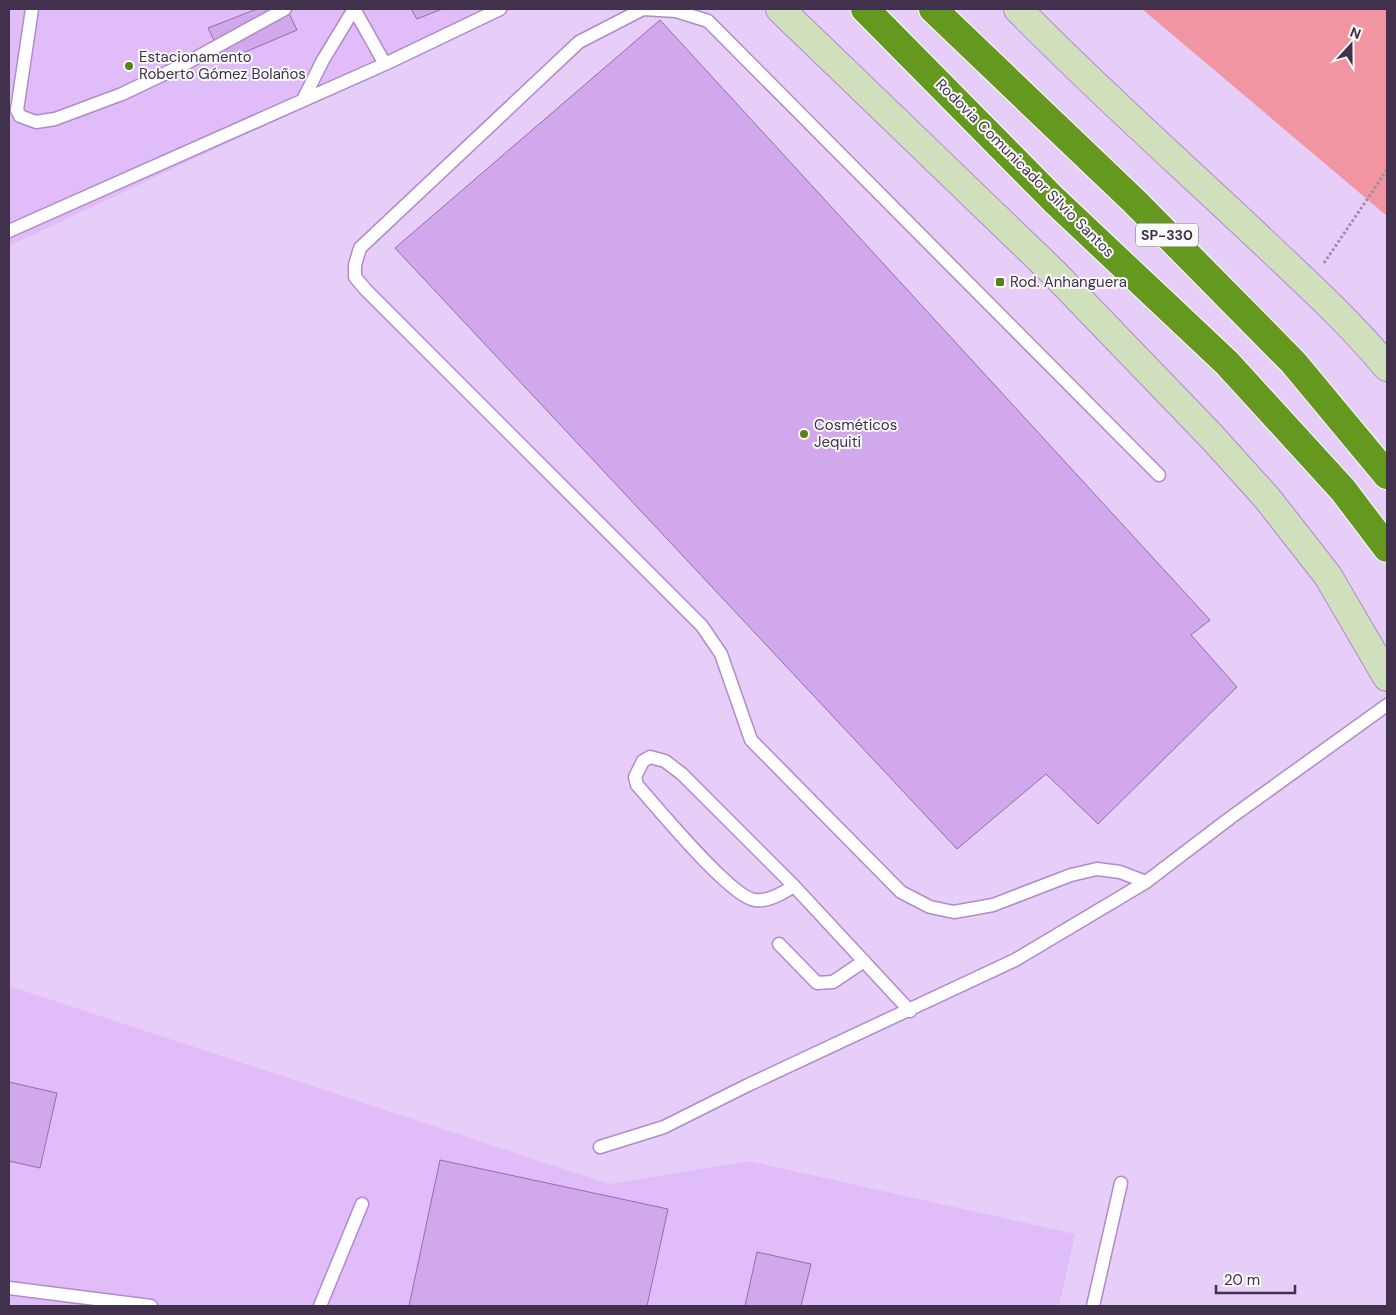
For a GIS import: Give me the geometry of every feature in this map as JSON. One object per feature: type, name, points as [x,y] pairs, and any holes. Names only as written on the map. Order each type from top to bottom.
[{"type":"highway","name":"Rodovia Comunicador Silvio Santos","points":[[865,9],[1054,200],[1226,363],[1344,490],[1387,548]]},
{"type":"highway","name":"SP-330","points":[[933,9],[1134,201],[1293,362],[1387,475]]},
{"type":"main road","points":[[780,9],[1054,272],[1212,437],[1267,498],[1328,576],[1387,677]]},
{"type":"main road","points":[[1018,9],[1073,66],[1220,200],[1309,285],[1387,367]]},
{"type":"lane","points":[[32,9],[18,110],[20,116],[36,122],[55,119],[122,94],[183,65],[285,9]]},
{"type":"lane","points":[[304,98],[323,60],[354,9],[385,64]]},
{"type":"lane","points":[[9,231],[304,98],[385,64],[500,9]]},
{"type":"lane","points":[[1146,882],[1120,872],[1097,869],[1071,875],[993,905],[954,912],[930,907],[901,892],[751,740],[721,654],[702,626],[366,290],[355,277],[355,265],[360,248],[579,42],[643,9],[676,11],[708,21],[1159,475]]},
{"type":"lane","points":[[600,1147],[664,1127],[748,1085],[910,1011],[1015,960],[1146,882],[1230,818],[1387,705]]},
{"type":"lane","points":[[794,886],[765,899],[755,900],[744,897],[726,882],[638,785],[635,777],[643,761],[650,757],[665,761],[682,774],[794,886],[910,1011]]},
{"type":"lane","points":[[779,944],[817,983],[833,982],[864,961]]},
{"type":"lane","points":[[1094,1306],[1121,1183]]},
{"type":"lane","points":[[320,1306],[362,1204]]},
{"type":"lane","points":[[9,1288],[151,1306]]},
{"type":"path","points":[[1309,285],[1387,170]]},
{"type":"shaded area","points":[[9,9],[513,9],[9,246]]},
{"type":"shaded area","points":[[1142,9],[1387,9],[1387,216]]},
{"type":"shaded area","points":[[9,986],[609,1184],[749,1161],[1075,1234],[1059,1306],[9,1306]]},
{"type":"building","points":[[257,9],[287,9],[297,30],[224,61],[208,28]]},
{"type":"building","points":[[411,9],[442,9],[417,19]]},
{"type":"building","name":"Cosméticos Jequiti","points":[[660,20],[1210,620],[1191,635],[1237,687],[1098,824],[1046,774],[957,849],[395,248]]},
{"type":"building","points":[[9,1082],[57,1093],[40,1168],[9,1161]]},
{"type":"building","points":[[440,1160],[668,1209],[647,1306],[409,1306]]},
{"type":"building","points":[[757,1252],[811,1264],[801,1306],[745,1306]]},
{"type":"place","name":"Estacionamento Roberto Gómez Bolaños","points":[[129,66]]},
{"type":"place","name":"Rod. Anhanguera","points":[[1000,282]]},
{"type":"place","name":"Cosméticos Jequiti","points":[[804,434]]}]
